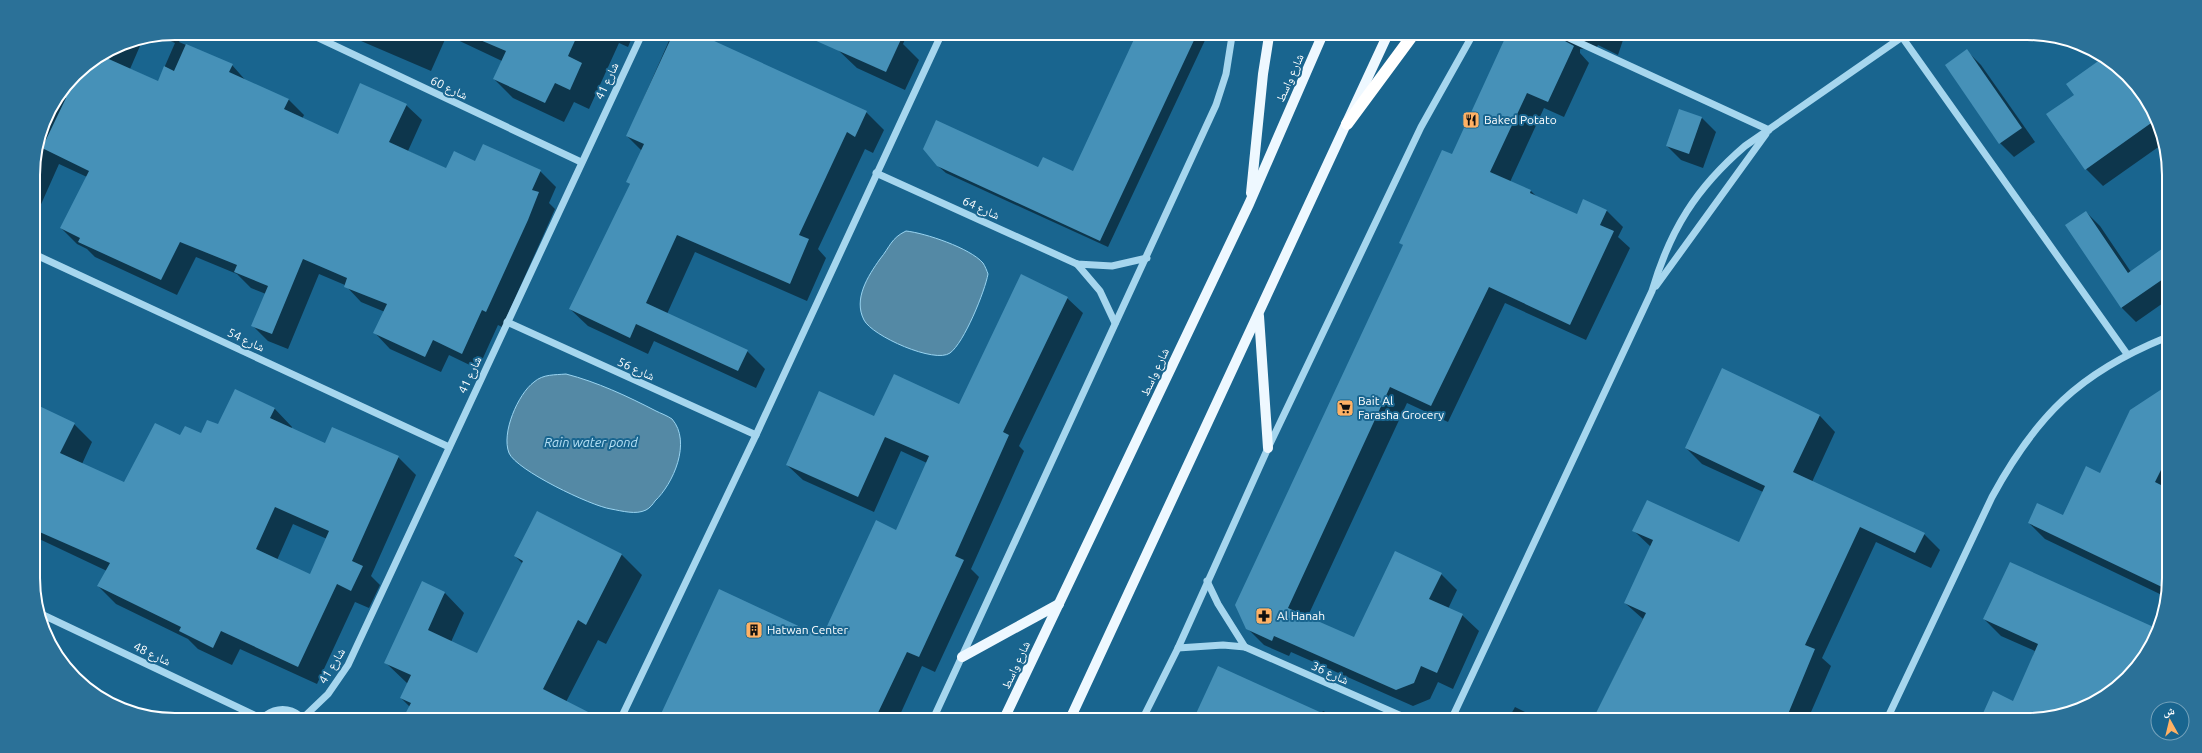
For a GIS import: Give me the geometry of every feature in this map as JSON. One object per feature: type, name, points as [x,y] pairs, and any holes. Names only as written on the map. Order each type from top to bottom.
[{"type":"highway","points":[[1347,124],[1409,40]]},
{"type":"main road","points":[[1249,204],[1263,74],[1268,40]]},
{"type":"main road","name":"شارع واسط","points":[[1007,713],[1249,204],[1320,40]]},
{"type":"main road","points":[[1074,713],[1385,40]]},
{"type":"main road","points":[[1258,314],[1268,448]]},
{"type":"main road","points":[[962,658],[1059,604]]},
{"type":"street","name":"شارع 60","points":[[323,40],[581,162]]},
{"type":"street","name":"شارع 41","points":[[308,713],[328,694],[348,665],[639,40]]},
{"type":"street","points":[[623,713],[756,435],[939,40]]},
{"type":"street","points":[[936,713],[1115,323],[1147,258],[1216,105],[1226,74],[1231,40]]},
{"type":"street","points":[[1146,713],[1178,648],[1268,448],[1421,127],[1470,40]]},
{"type":"street","points":[[1574,40],[1769,130]]},
{"type":"street","points":[[1454,713],[1652,291],[1660,263],[1671,236],[1686,211],[1703,187],[1722,165],[1769,130],[1899,40]]},
{"type":"street","points":[[1903,40],[2127,354]]},
{"type":"street","points":[[1652,291],[1769,130]]},
{"type":"street","name":"شارع 64","points":[[876,173],[1076,264],[1112,266],[1147,258]]},
{"type":"street","name":"شارع 54","points":[[40,257],[449,446]]},
{"type":"street","name":"شارع 64","points":[[1076,264],[1100,291],[1115,323]]},
{"type":"street","name":"شارع 56","points":[[507,322],[756,435]]},
{"type":"street","points":[[1890,713],[1992,497],[2011,462],[2034,430],[2061,400],[2092,375],[2127,354],[2162,339]]},
{"type":"street","points":[[1208,581],[1224,615],[1245,648]]},
{"type":"street","name":"شارع 48","points":[[46,616],[250,713]]},
{"type":"street","name":"شارع 36","points":[[1178,648],[1223,645],[1245,648],[1394,713]]},
{"type":"street","points":[[272,713],[281,710],[289,710],[294,713]]},
{"type":"water","points":[[906,231],[947,242],[968,252],[977,257],[983,263],[988,273],[983,292],[973,316],[961,339],[950,353],[931,355],[904,347],[869,326],[864,320],[861,312],[861,296],[867,280],[894,240]]},
{"type":"water","name":"Rain water pond","points":[[566,374],[589,381],[634,400],[672,419],[678,428],[680,451],[674,474],[662,494],[647,509],[638,512],[629,512],[611,509],[588,501],[539,477],[515,460],[509,453],[507,435],[509,425],[512,414],[522,395],[538,379],[549,375]]},
{"type":"building","points":[[480,40],[575,40],[568,56],[582,63],[570,90],[555,83],[545,103],[493,79],[506,51]]},
{"type":"building","points":[[670,40],[712,40],[867,111],[855,137],[847,132],[799,235],[809,239],[790,284],[677,235],[646,303],[748,350],[738,371],[636,324],[630,338],[569,309],[630,184],[626,182],[644,144],[626,136]]},
{"type":"building","points":[[814,40],[901,40],[886,72]]},
{"type":"building","points":[[1134,40],[1194,40],[1100,241],[937,166],[923,149],[936,120],[1038,167],[1043,157],[1073,171]]},
{"type":"building","points":[[1504,40],[1564,40],[1574,46],[1548,102],[1527,93],[1490,172],[1531,190],[1530,193],[1577,214],[1583,199],[1607,210],[1600,225],[1614,231],[1570,325],[1489,287],[1431,406],[1390,387],[1288,608],[1354,637],[1395,551],[1442,573],[1429,599],[1463,614],[1437,673],[1421,666],[1414,683],[1396,690],[1274,636],[1272,641],[1246,629],[1235,605],[1403,245],[1399,243],[1442,150],[1452,154]]},
{"type":"building","points":[[186,44],[233,64],[229,72],[289,99],[284,109],[338,134],[360,83],[407,104],[389,142],[446,168],[454,151],[475,161],[483,144],[541,170],[532,190],[539,192],[528,220],[486,312],[482,310],[462,354],[433,340],[425,357],[373,333],[387,304],[344,287],[347,278],[303,259],[272,334],[251,326],[268,286],[234,272],[237,265],[180,242],[161,280],[78,242],[80,238],[60,228],[89,171],[43,148],[66,98],[65,98],[73,86],[86,73],[107,58],[158,81],[164,66],[174,71]]},
{"type":"building","points":[[1967,49],[2022,128],[1999,144],[1945,65]]},
{"type":"building","points":[[2099,61],[2116,73],[2129,86],[2139,100],[2151,123],[2085,170],[2046,114],[2074,95],[2066,84]]},
{"type":"building","points":[[1679,109],[1702,117],[1689,154],[1666,146]]},
{"type":"building","points":[[2086,211],[2128,273],[2162,249],[2162,280],[2121,308],[2065,225]]},
{"type":"building","points":[[1021,274],[1068,297],[1003,432],[1009,435],[955,556],[964,560],[919,657],[907,652],[878,713],[661,713],[719,589],[822,637],[876,520],[896,530],[929,456],[885,437],[858,497],[786,465],[819,391],[874,416],[894,374],[959,404]]},
{"type":"building","points":[[1722,368],[1820,415],[1793,472],[1925,533],[1915,553],[1860,527],[1805,645],[1815,649],[1788,713],[1596,713],[1646,613],[1624,603],[1653,540],[1632,531],[1647,500],[1739,542],[1765,486],[1685,448]]},
{"type":"building","points":[[235,389],[275,408],[270,418],[325,443],[332,427],[399,456],[352,561],[363,566],[351,591],[337,584],[298,667],[221,631],[213,648],[179,631],[181,627],[97,586],[110,563],[40,532],[40,406],[75,423],[60,453],[124,482],[155,423],[180,435],[185,426],[201,433],[207,420],[218,424]],"holes":[[[275,507],[329,531],[310,574],[256,549]]]},
{"type":"building","points":[[2162,389],[2162,468],[2155,482],[2162,486],[2162,587],[2028,523],[2037,503],[2063,515],[2086,466],[2100,473],[2130,410]]},
{"type":"building","points":[[537,511],[622,554],[586,625],[578,620],[543,689],[590,713],[406,713],[411,703],[400,698],[411,675],[384,663],[422,581],[445,592],[428,630],[477,653],[523,561],[514,556]]},
{"type":"building","points":[[2010,562],[2153,627],[2144,646],[2129,667],[2116,680],[2095,695],[2071,706],[2036,713],[1983,713],[1993,691],[2013,701],[2038,644],[1983,619]]},
{"type":"building","points":[[1218,666],[1322,713],[1196,713]]},
{"type":"place","name":"Baked Potato","points":[[1471,120]]},
{"type":"place","name":"Bait Al Farasha Grocery","points":[[1345,408]]},
{"type":"place","name":"Al Hanah","points":[[1264,616]]},
{"type":"place","name":"Hatwan Center","points":[[754,630]]}]
